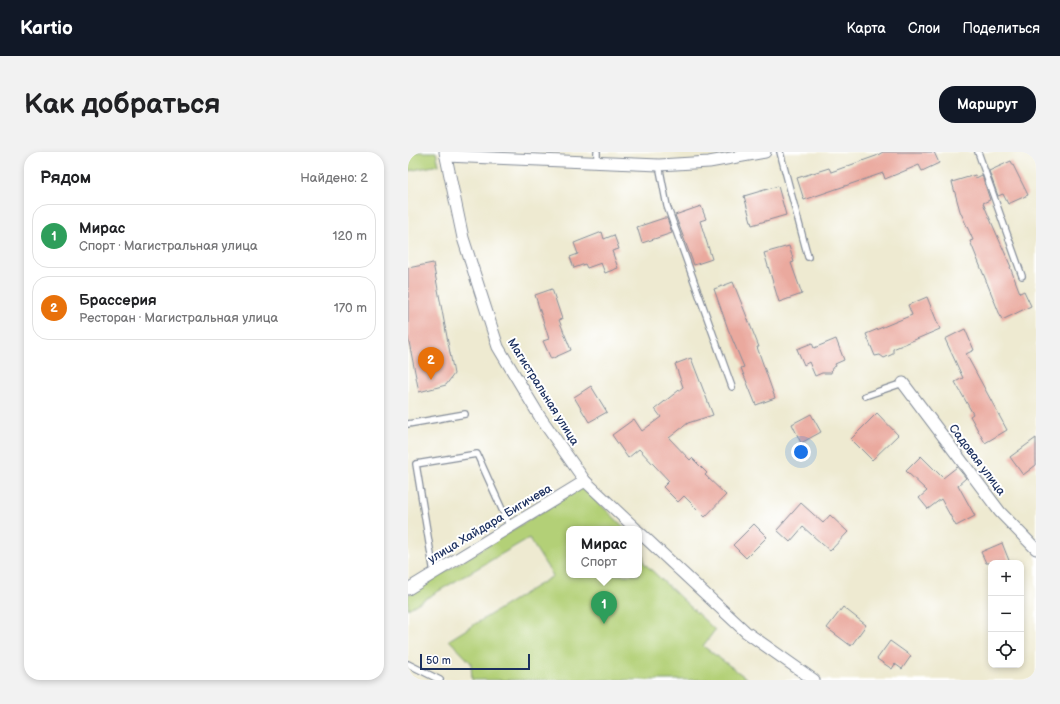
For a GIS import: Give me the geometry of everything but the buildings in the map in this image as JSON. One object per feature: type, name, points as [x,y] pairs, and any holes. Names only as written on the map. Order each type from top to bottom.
[{"type":"street","points":[[445,154],[597,164],[659,165],[709,162],[765,152]]},
{"type":"street","name":"Магистральная улица","points":[[445,154],[463,238],[498,346],[540,417],[584,481],[633,526]]},
{"type":"street","name":"Садовая улица","points":[[904,382],[1000,512],[1036,549]]},
{"type":"street","name":"улица Хайдара Бигичева","points":[[408,589],[584,481]]},
{"type":"street","points":[[642,535],[746,632],[814,680]]},
{"type":"lane","points":[[597,152],[597,164]]},
{"type":"lane","points":[[780,152],[808,257]]},
{"type":"lane","points":[[978,152],[1022,276]]},
{"type":"lane","points":[[659,165],[666,206],[732,387]]},
{"type":"lane","points":[[864,396],[904,382]]},
{"type":"lane","points":[[408,424],[465,414]]},
{"type":"lane","points":[[434,573],[416,464],[477,454],[510,527]]},
{"type":"lane","points":[[408,664],[440,680]]},
{"type":"green space","points":[[408,152],[436,152],[439,165],[408,171]]},
{"type":"green space","points":[[582,487],[623,526],[566,526],[566,578],[642,578],[642,544],[644,563],[715,630],[703,646],[749,680],[472,680],[471,663],[449,640],[553,576],[529,538],[408,609],[408,595]]},
{"type":"place","name":"Брассерия","points":[[431,380]]},
{"type":"place","name":"Мирас","points":[[604,624]]}]
